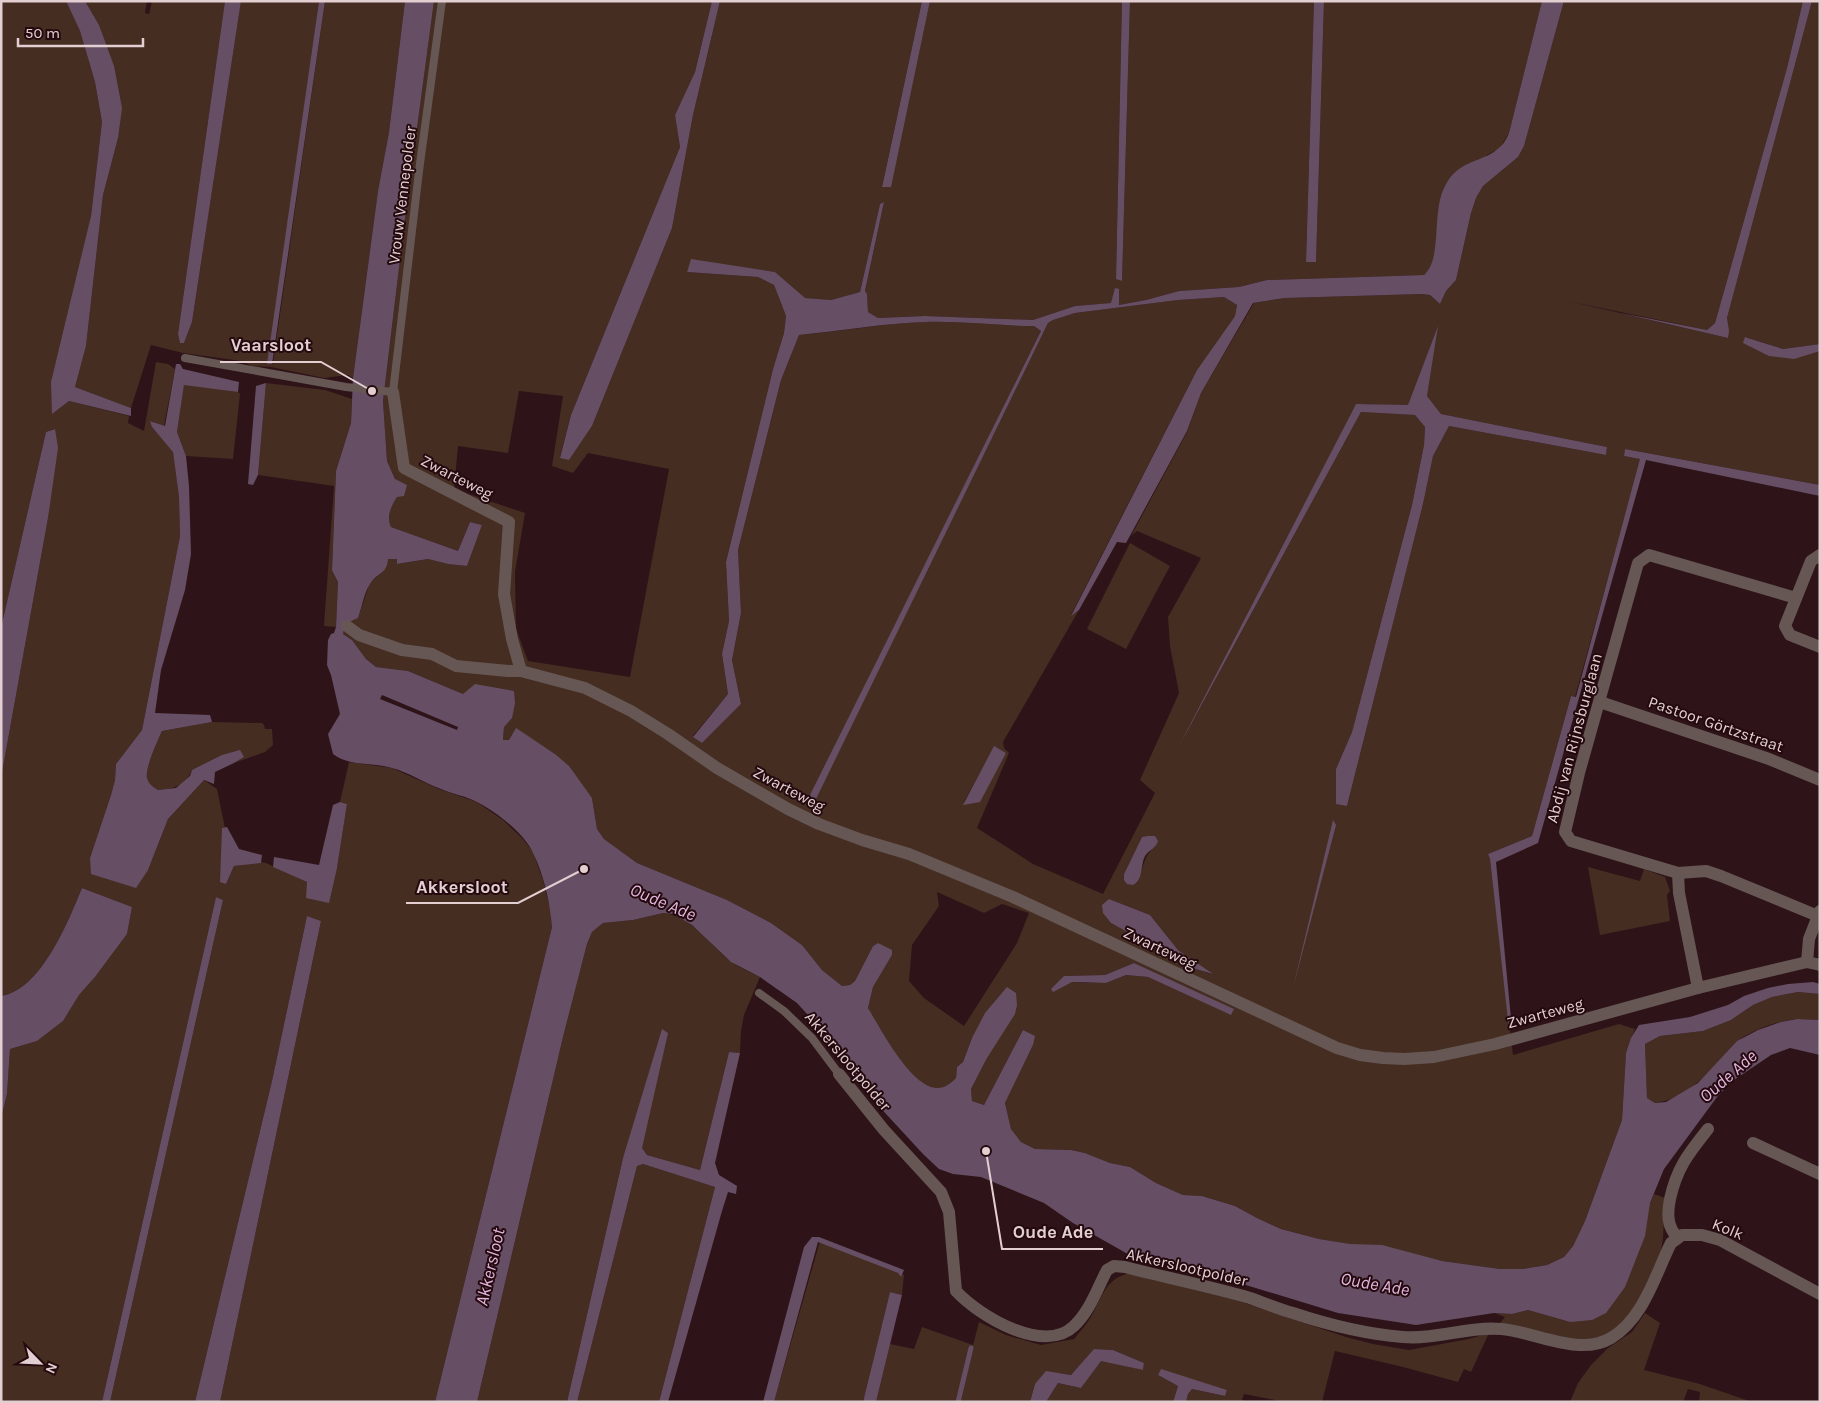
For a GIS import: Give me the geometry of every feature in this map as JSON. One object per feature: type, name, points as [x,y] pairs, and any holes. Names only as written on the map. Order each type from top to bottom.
[{"type":"street","name":"Zwarteweg","points":[[393,392],[404,468],[509,522],[504,594],[512,639],[521,670]]},
{"type":"street","name":"Abdij van Rijnsburglaan","points":[[1796,598],[1649,554],[1638,563],[1584,756],[1565,832],[1571,841],[1678,873],[1706,871],[1819,914]]},
{"type":"street","points":[[1815,558],[1785,626],[1790,635],[1820,647]]},
{"type":"street","name":"Zwarteweg","points":[[347,626],[359,635],[402,650],[432,654],[456,666],[508,672],[521,670],[585,688],[631,711],[717,768],[788,810],[862,840],[909,854],[1013,896],[1338,1048],[1360,1055],[1404,1059],[1434,1057],[1495,1044],[1698,988],[1806,962],[1820,965]]},
{"type":"street","name":"Pastoor Görtzstraat","points":[[1600,702],[1713,739],[1820,780]]},
{"type":"street","points":[[1678,873],[1679,893],[1698,988]]},
{"type":"street","points":[[1806,962],[1809,938],[1819,914]]},
{"type":"street","name":"Akkerslootpolder","points":[[839,1074],[884,1130],[941,1192],[949,1212],[956,1291],[973,1308],[988,1317],[1019,1331],[1038,1335],[1050,1337],[1063,1334],[1074,1327],[1085,1314],[1107,1270],[1114,1266],[1220,1290],[1337,1326],[1370,1333],[1405,1338],[1435,1336],[1487,1328],[1517,1332],[1584,1346],[1597,1344],[1612,1338],[1631,1319],[1646,1297],[1671,1243],[1678,1238]]},
{"type":"street","points":[[1678,1238],[1671,1231],[1668,1220],[1668,1208],[1674,1180],[1688,1154],[1708,1129]]},
{"type":"street","points":[[1753,1144],[1820,1174]]},
{"type":"street","name":"Kolk","points":[[1678,1238],[1682,1235],[1702,1234],[1720,1240],[1820,1294]]},
{"type":"lane","name":"Vrouw Vennepolder","points":[[393,392],[418,170],[442,1]]},
{"type":"lane","points":[[185,358],[346,387],[393,392]]},
{"type":"lane","name":"Akkerslootpolder","points":[[759,993],[784,1011],[812,1038],[839,1074]]},
{"type":"shaded area","points":[[1,1],[66,1],[80,31],[95,82],[102,122],[91,216],[53,413],[69,401],[129,416],[128,423],[144,431],[156,362],[168,364],[175,369],[164,426],[151,421],[152,427],[173,451],[179,497],[180,536],[142,730],[116,764],[115,780],[111,795],[90,858],[148,870],[168,819],[204,780],[217,789],[225,828],[222,828],[226,884],[234,866],[261,862],[307,882],[337,868],[347,804],[340,802],[349,762],[392,768],[439,789],[477,802],[503,820],[523,839],[533,852],[543,880],[551,913],[552,927],[435,1402],[220,1402],[321,921],[307,916],[272,1081],[195,1402],[110,1402],[223,900],[216,897],[102,1402],[1,1402],[1,1118],[7,1094],[10,1049],[37,1041],[63,1021],[79,995],[127,934],[132,907],[82,888],[61,936],[41,968],[29,981],[15,991],[1,996],[1,778],[48,518],[54,429],[46,432],[1,628]]},
{"type":"shaded area","points":[[85,1],[147,1],[145,13],[149,14],[152,1],[225,1],[178,334],[180,342],[184,343],[192,322],[241,1],[319,1],[268,364],[273,363],[325,1],[405,1],[389,132],[378,191],[353,378],[348,375],[324,378],[271,367],[252,366],[241,361],[183,353],[151,345],[131,408],[75,387],[86,346],[103,195],[118,138],[99,25]]},
{"type":"shaded area","points":[[434,1],[712,1],[695,72],[675,115],[680,147],[571,415],[560,457],[569,460],[592,426],[672,228],[693,115],[720,1],[922,1],[882,186],[890,187],[930,1],[1122,1],[1116,278],[1122,281],[1130,1],[1314,1],[1306,262],[1316,262],[1324,1],[1542,1],[1509,133],[1500,148],[1487,155],[1435,253],[1432,265],[1424,275],[1267,280],[1239,287],[1179,291],[1119,305],[1119,289],[1112,303],[1075,306],[1033,320],[925,316],[878,318],[868,312],[867,294],[865,292],[884,202],[880,204],[860,292],[831,300],[804,298],[775,272],[691,260],[687,272],[758,277],[774,285],[786,316],[784,333],[773,369],[726,562],[729,621],[722,655],[728,694],[693,736],[702,743],[741,704],[732,660],[741,613],[738,550],[781,380],[799,335],[926,322],[1034,326],[1041,331],[810,797],[815,799],[1048,323],[1075,313],[1178,300],[1224,297],[1237,305],[1235,316],[1197,370],[1071,615],[1079,610],[1003,742],[1004,748],[1009,753],[977,828],[1033,864],[1103,894],[1155,793],[1140,780],[1179,693],[1170,646],[1168,617],[1201,558],[1137,531],[1131,536],[1187,432],[1201,393],[1254,303],[1285,298],[1422,294],[1430,295],[1440,304],[1446,291],[1456,280],[1476,198],[1483,186],[1518,157],[1524,146],[1564,1],[1803,1],[1787,68],[1715,323],[1707,330],[1568,301],[1728,338],[1727,318],[1812,1],[1820,1],[1820,344],[1783,349],[1746,337],[1769,356],[1820,351],[1820,485],[1625,449],[1624,456],[1641,459],[1575,697],[1571,696],[1532,836],[1488,854],[1513,1055],[1619,1024],[1635,1029],[1626,1053],[1622,1120],[1585,1221],[1573,1246],[1564,1257],[1547,1265],[1523,1269],[1500,1269],[1442,1261],[1319,1239],[1281,1229],[1235,1206],[1202,1196],[1183,1195],[1156,1183],[1130,1167],[1110,1163],[1085,1153],[1071,1150],[1035,1149],[1021,1142],[1011,1129],[1005,1103],[1033,1045],[1023,1030],[984,1105],[972,1101],[971,1089],[987,1058],[972,1038],[963,1062],[957,1067],[956,1078],[939,1089],[926,1086],[906,1068],[897,1056],[868,1008],[873,987],[892,955],[878,943],[873,946],[855,981],[850,985],[842,986],[822,970],[802,945],[771,923],[727,900],[637,863],[604,839],[597,829],[592,798],[555,754],[516,729],[509,740],[503,740],[504,727],[463,694],[408,671],[376,667],[366,659],[352,640],[343,634],[345,624],[358,618],[370,582],[382,573],[388,559],[397,559],[398,564],[428,559],[467,566],[482,525],[470,522],[458,551],[391,527],[388,521],[390,509],[397,497],[395,479],[387,461],[383,401]],"holes":[[[1437,329],[1427,396],[1441,414],[1607,447],[1606,455],[1449,426],[1433,456],[1423,504],[1347,806],[1336,769],[1352,732],[1412,505],[1424,445],[1425,427],[1415,415],[1361,412],[1194,719],[1356,404],[1408,406]],[[519,391],[563,396],[552,466],[573,473],[588,453],[669,469],[630,677],[528,661],[516,629],[515,572],[525,513],[454,489],[458,446],[508,453]],[[994,747],[1006,753],[963,804]],[[1142,837],[1152,849],[1148,853],[1136,883],[1124,874]],[[937,892],[984,913],[1002,904],[1029,913],[1017,943],[964,1026],[924,998],[909,981],[912,945],[939,906]],[[1109,899],[1150,915],[1178,950],[1211,974],[1192,968],[1111,923]],[[1134,963],[1233,1010],[1230,1014],[1148,977],[1126,975],[1106,983],[1086,983],[1072,982],[1064,976],[1105,975]]]},
{"type":"shaded area","points":[[266,383],[325,390],[352,399],[351,423],[336,471],[332,569],[338,582],[336,627],[324,626],[334,486],[258,475]]},
{"type":"shaded area","points":[[184,384],[238,392],[240,394],[233,459],[186,456],[177,432]]},
{"type":"shaded area","points":[[1130,543],[1170,566],[1126,649],[1087,629]]},
{"type":"shaded area","points":[[212,722],[262,723],[265,729],[272,729],[273,745],[265,752],[234,763],[244,757],[192,770],[186,780],[178,786],[169,789],[158,790],[151,785],[147,778],[148,768],[162,731]]},
{"type":"shaded area","points":[[1588,867],[1640,881],[1644,869],[1665,877],[1670,891],[1667,895],[1670,921],[1600,935]]},
{"type":"shaded area","points":[[663,913],[682,919],[699,931],[729,960],[760,977],[744,1015],[740,1053],[729,1052],[700,1170],[647,1155],[641,1147],[645,1132],[623,1158],[567,1402],[477,1402],[563,1037],[587,944],[592,932],[603,923],[633,920]]},
{"type":"shaded area","points":[[1798,992],[1820,994],[1820,1020],[1790,1020],[1759,1029],[1737,1041],[1711,1070],[1685,1092],[1666,1101],[1655,1103],[1647,1098],[1645,1044],[1660,1036],[1703,1031],[1731,1020],[1753,1005],[1772,997]]},
{"type":"shaded area","points":[[643,1164],[715,1187],[659,1402],[577,1402],[637,1166]]},
{"type":"shaded area","points":[[1654,1194],[1665,1198],[1661,1251],[1634,1310],[1607,1337],[1572,1340],[1499,1324],[1505,1317],[1494,1313],[1512,1314],[1528,1310],[1570,1322],[1650,1203]]},
{"type":"shaded area","points":[[820,1241],[898,1273],[901,1277],[902,1274],[904,1275],[902,1295],[890,1292],[863,1402],[774,1402]]},
{"type":"shaded area","points":[[1130,1273],[1209,1291],[1346,1337],[1373,1344],[1409,1350],[1469,1339],[1489,1333],[1471,1372],[1464,1369],[1458,1382],[1335,1351],[1322,1402],[1285,1402],[1244,1394],[1242,1400],[1248,1402],[1186,1402],[1188,1394],[1192,1389],[1225,1396],[1227,1390],[1161,1370],[1158,1375],[1178,1386],[1173,1402],[1046,1402],[1058,1383],[1081,1388],[1101,1360],[1143,1370],[1144,1363],[1113,1350],[1095,1349],[1071,1375],[1059,1373],[1035,1384],[1030,1402],[876,1402],[890,1344],[914,1349],[922,1327],[973,1345],[979,1322],[1006,1335],[1041,1345],[1074,1339],[1089,1320],[1109,1285],[1121,1276]]},
{"type":"shaded area","points":[[1645,1313],[1660,1323],[1644,1370],[1700,1384],[1752,1402],[1699,1402],[1700,1392],[1688,1389],[1683,1402],[1570,1402],[1578,1383],[1591,1365],[1608,1348],[1632,1332]]},
{"type":"water","points":[[66,1],[85,1],[99,25],[114,66],[122,108],[118,138],[103,195],[86,346],[75,387],[131,408],[131,416],[69,401],[52,414],[51,382],[91,216],[102,122],[95,82],[80,31]]},
{"type":"water","points":[[225,1],[241,1],[192,322],[184,343],[180,343],[178,334]]},
{"type":"water","points":[[319,1],[325,1],[272,364],[267,364]]},
{"type":"water","points":[[405,1],[434,1],[383,401],[387,461],[395,479],[407,485],[404,496],[397,497],[393,504],[389,519],[391,527],[458,551],[470,522],[482,525],[467,566],[428,559],[397,564],[397,559],[388,559],[386,568],[372,580],[358,618],[345,624],[343,634],[352,640],[366,659],[376,667],[408,671],[463,694],[475,684],[514,691],[515,703],[512,718],[504,727],[503,740],[509,740],[516,728],[555,754],[569,766],[592,798],[597,829],[604,839],[637,863],[727,900],[771,923],[802,945],[822,970],[842,986],[850,985],[855,981],[873,946],[878,943],[892,950],[892,955],[873,987],[868,1008],[888,1042],[906,1067],[926,1085],[942,1088],[956,1078],[957,1067],[963,1062],[972,1038],[985,1013],[1007,987],[1016,993],[1017,1005],[1015,1014],[987,1058],[971,1089],[972,1101],[984,1105],[1023,1030],[1035,1036],[1033,1045],[1005,1103],[1011,1129],[1021,1142],[1035,1149],[1071,1150],[1085,1153],[1110,1163],[1130,1167],[1156,1183],[1183,1195],[1202,1196],[1235,1206],[1281,1229],[1319,1239],[1350,1244],[1382,1245],[1442,1261],[1500,1269],[1523,1269],[1547,1265],[1564,1257],[1573,1246],[1585,1221],[1622,1120],[1626,1053],[1631,1038],[1639,1025],[1690,1017],[1728,1005],[1744,996],[1768,988],[1813,982],[1820,984],[1820,994],[1798,992],[1772,997],[1753,1005],[1731,1020],[1703,1031],[1660,1036],[1645,1044],[1647,1098],[1655,1103],[1666,1102],[1698,1083],[1737,1041],[1758,1030],[1781,1022],[1797,1019],[1820,1020],[1820,1055],[1790,1048],[1771,1055],[1731,1082],[1717,1097],[1664,1169],[1650,1203],[1645,1236],[1625,1287],[1606,1313],[1592,1320],[1570,1322],[1528,1310],[1512,1314],[1494,1313],[1416,1325],[1338,1313],[1177,1264],[1133,1257],[1073,1223],[1044,1203],[981,1177],[953,1174],[939,1169],[875,1102],[849,1067],[850,1061],[797,1003],[760,977],[731,962],[692,925],[673,914],[663,913],[633,920],[603,923],[592,932],[587,944],[563,1037],[477,1402],[435,1402],[552,927],[546,889],[537,862],[529,846],[509,824],[477,802],[435,787],[404,772],[384,766],[354,763],[340,758],[333,754],[328,734],[340,714],[327,665],[328,640],[336,627],[338,582],[332,570],[336,471],[351,423],[353,378],[378,191],[389,132]],"holes":[[[382,695],[458,727],[457,730],[380,699]]]},
{"type":"water","points":[[712,1],[720,1],[693,115],[672,228],[592,426],[569,460],[560,458],[571,415],[680,147],[675,115],[695,72]]},
{"type":"water","points":[[922,1],[930,1],[891,187],[882,187]]},
{"type":"water","points":[[1122,1],[1130,1],[1122,281],[1116,279]]},
{"type":"water","points":[[1314,1],[1324,1],[1316,262],[1306,262]]},
{"type":"water","points":[[1542,1],[1564,1],[1524,146],[1518,157],[1483,186],[1476,198],[1456,280],[1446,291],[1440,304],[1430,295],[1422,294],[1285,298],[1253,303],[1201,393],[1187,431],[1126,543],[1117,542],[1079,610],[1071,616],[1197,370],[1235,316],[1237,305],[1224,297],[1178,300],[1075,313],[1048,323],[816,799],[809,797],[1041,331],[1034,326],[926,322],[878,325],[799,335],[781,380],[738,550],[741,613],[732,660],[741,704],[702,743],[693,737],[728,694],[722,654],[729,621],[726,562],[773,369],[784,333],[786,316],[774,285],[758,277],[687,272],[691,259],[775,272],[805,298],[831,300],[860,292],[880,204],[884,202],[865,291],[867,294],[868,312],[878,318],[925,316],[1033,320],[1075,306],[1111,303],[1115,288],[1119,289],[1119,305],[1179,291],[1239,287],[1267,280],[1424,275],[1430,267],[1433,258],[1438,208],[1445,186],[1457,170],[1494,152],[1502,145],[1508,135]]},
{"type":"water","points":[[1803,1],[1812,1],[1727,318],[1728,338],[1492,283],[1621,313],[1707,330],[1715,323],[1787,68]]},
{"type":"water","points":[[1438,326],[1427,396],[1441,414],[1607,447],[1606,455],[1449,426],[1433,456],[1423,504],[1347,806],[1336,804],[1336,769],[1352,732],[1412,505],[1424,445],[1425,427],[1415,415],[1361,412],[1178,748],[1356,404],[1408,405]]},
{"type":"water","points":[[1745,337],[1783,349],[1820,344],[1820,351],[1794,359],[1769,356],[1743,343]]},
{"type":"water","points":[[176,364],[180,364],[183,369],[239,382],[238,392],[184,385],[177,432],[186,456],[191,554],[185,590],[161,670],[155,713],[210,715],[212,722],[162,731],[150,762],[147,778],[151,785],[158,790],[176,788],[190,776],[192,770],[222,755],[240,750],[244,757],[215,772],[214,784],[204,780],[168,819],[148,870],[136,888],[91,874],[90,858],[111,795],[115,780],[116,764],[142,730],[180,536],[179,497],[173,452],[152,427],[150,421],[165,426]]},
{"type":"water","points":[[266,383],[258,475],[253,485],[248,484],[256,386]]},
{"type":"water","points":[[55,429],[58,448],[48,518],[1,778],[1,628],[46,432]]},
{"type":"water","points":[[1625,449],[1820,485],[1820,496],[1646,460],[1538,843],[1496,862],[1512,1029],[1509,1029],[1488,854],[1532,836],[1571,696],[1576,697],[1640,459],[1624,456]]},
{"type":"water","points":[[994,746],[1006,753],[980,802],[963,805]]},
{"type":"water","points":[[340,802],[347,804],[337,868],[329,903],[306,898],[307,882],[273,867],[274,857],[319,865],[333,805]]},
{"type":"water","points":[[1333,820],[1336,825],[1293,988]]},
{"type":"water","points":[[227,827],[239,849],[262,855],[261,863],[234,866],[226,884],[220,882],[222,828]]},
{"type":"water","points":[[1155,836],[1158,841],[1145,856],[1139,879],[1133,885],[1127,884],[1124,880],[1124,874],[1142,837]]},
{"type":"water","points":[[82,888],[132,907],[127,934],[79,995],[63,1021],[37,1041],[10,1049],[7,1094],[1,1118],[1,996],[15,991],[29,981],[41,968],[61,936]]},
{"type":"water","points":[[216,897],[223,900],[110,1402],[102,1402]]},
{"type":"water","points":[[1109,899],[1150,915],[1178,950],[1213,974],[1192,968],[1111,923],[1103,913],[1102,905]]},
{"type":"water","points":[[307,916],[321,921],[220,1402],[195,1402],[272,1081]]},
{"type":"water","points":[[1134,963],[1234,1009],[1231,1015],[1148,977],[1126,975],[1106,983],[1072,982],[1053,992],[1051,989],[1064,976],[1105,975]]},
{"type":"water","points":[[662,1029],[668,1033],[642,1148],[647,1155],[700,1170],[729,1052],[740,1053],[715,1163],[719,1175],[737,1186],[736,1194],[728,1192],[668,1402],[659,1402],[715,1187],[643,1164],[637,1166],[577,1402],[567,1402],[623,1158]]},
{"type":"water","points":[[812,1237],[819,1237],[904,1270],[901,1277],[898,1273],[818,1242],[774,1402],[763,1402],[804,1247]]},
{"type":"water","points":[[890,1292],[902,1295],[876,1402],[863,1402]]},
{"type":"water","points":[[1094,1349],[1113,1350],[1144,1363],[1143,1370],[1101,1361],[1081,1388],[1058,1383],[1046,1402],[1030,1402],[1035,1384],[1046,1371],[1071,1375]]},
{"type":"water","points":[[1161,1369],[1227,1390],[1225,1396],[1192,1389],[1188,1394],[1186,1402],[1173,1402],[1178,1386],[1158,1375]]},
{"type":"waterway","points":[[958,1402],[971,1348]]},
{"type":"place","name":"Vaarsloot","points":[[372,391]]},
{"type":"place","name":"Akkersloot","points":[[584,869]]},
{"type":"place","name":"Oude Ade","points":[[986,1151]]}]
